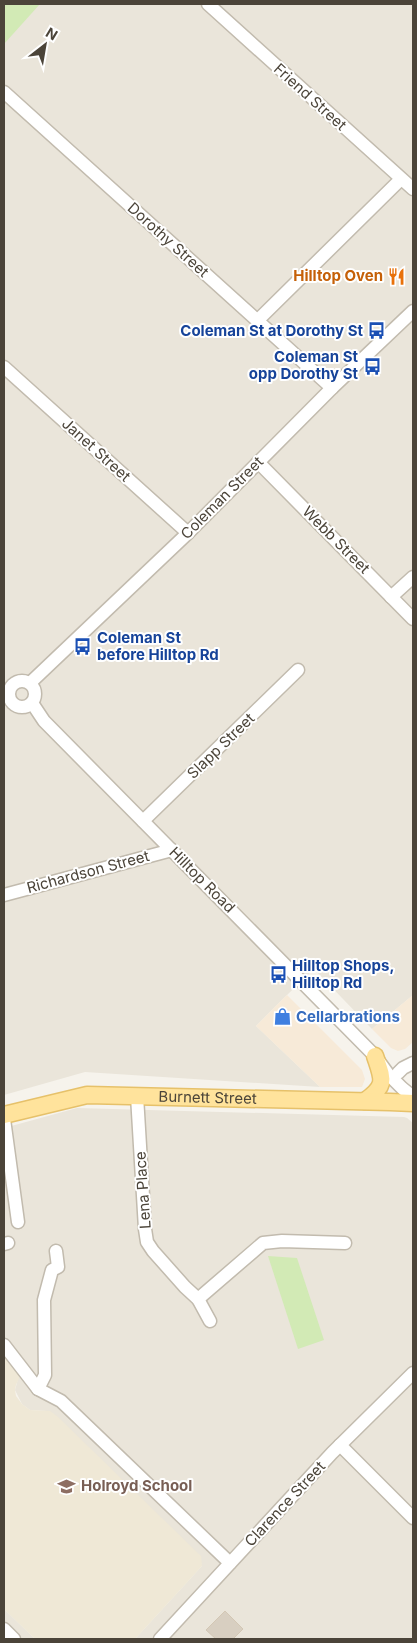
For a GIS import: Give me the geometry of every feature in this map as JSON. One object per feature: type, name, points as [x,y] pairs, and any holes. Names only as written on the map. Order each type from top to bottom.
[{"type":"main road","points":[[365,1101],[376,1093],[382,1084],[375,1056]]},
{"type":"main road","name":"Burnett Street","points":[[4,1117],[87,1095],[413,1103]]},
{"type":"street","name":"Friend Street","points":[[208,4],[413,189]]},
{"type":"street","name":"Dorothy Street","points":[[4,92],[332,388]]},
{"type":"street","points":[[258,320],[401,179]]},
{"type":"street","name":"Coleman Street","points":[[30,683],[188,533],[332,388],[413,311]]},
{"type":"street","name":"Janet Street","points":[[6,375],[188,533]]},
{"type":"street","name":"Webb Street","points":[[258,462],[413,619]]},
{"type":"street","points":[[391,597],[413,577]]},
{"type":"street","name":"Slapp Street","points":[[143,821],[298,670]]},
{"type":"street","points":[[18,681],[26,681],[33,686],[36,694],[32,703],[24,707],[16,705],[11,700],[7,687],[18,681]]},
{"type":"street","name":"Hilltop Road","points":[[32,703],[44,721],[375,1056],[388,1074],[413,1097]]},
{"type":"street","name":"Richardson Street","points":[[4,895],[172,850]]},
{"type":"street","name":"Hilltop Road","points":[[375,1056],[388,1063],[413,1092]]},
{"type":"street","points":[[398,1073],[413,1063]]},
{"type":"street","name":"Lena Place","points":[[137,1096],[144,1230],[147,1242],[185,1287],[198,1299],[210,1321]]},
{"type":"street","points":[[4,1117],[18,1222]]},
{"type":"street","points":[[198,1299],[263,1243],[282,1241],[345,1243]]},
{"type":"street","points":[[38,1389],[45,1374],[44,1300],[52,1270],[58,1267],[56,1252]]},
{"type":"street","points":[[4,1345],[38,1389],[61,1401],[230,1563]]},
{"type":"street","name":"Clarence Street","points":[[160,1639],[340,1445],[413,1373]]},
{"type":"street","points":[[340,1445],[413,1518]]},
{"type":"street","points":[[4,1629],[14,1639]]},
{"type":"shaded area","points":[[4,4],[413,4],[413,995],[372,1029],[314,969],[287,995],[256,1026],[320,1087],[85,1072],[4,1095]]},
{"type":"shaded area","points":[[287,995],[362,1070],[365,1079],[362,1087],[320,1087],[256,1026]]},
{"type":"shaded area","points":[[413,995],[413,1042],[405,1049],[398,1051],[391,1048],[372,1029]]},
{"type":"shaded area","points":[[77,1108],[404,1117],[413,1123],[413,1639],[135,1639],[202,1566],[46,1411],[30,1410],[22,1404],[15,1390],[18,1379],[4,1355],[4,1128]]},
{"type":"shaded area","name":"Holroyd School","points":[[4,1355],[21,1374],[15,1390],[16,1396],[22,1404],[30,1410],[50,1411],[57,1416],[201,1556],[202,1566],[135,1639],[35,1639],[4,1609]]},
{"type":"shaded area","points":[[4,1609],[35,1639],[4,1639]]},
{"type":"green space","points":[[4,4],[40,4],[4,44]]},
{"type":"green space","points":[[268,1256],[297,1258],[324,1340],[298,1349]]},
{"type":"building","points":[[225,1611],[243,1629],[233,1639],[216,1639],[206,1630]]},
{"type":"place","name":"Hilltop Oven","points":[[397,276]]},
{"type":"place","name":"Coleman St at Dorothy St","points":[[377,331]]},
{"type":"place","name":"Coleman St opp Dorothy St","points":[[372,366]]},
{"type":"place","name":"Coleman St before Hilltop Rd","points":[[83,647]]},
{"type":"place","name":"Hilltop Shops, Hilltop Rd","points":[[278,975]]},
{"type":"place","name":"Cellarbrations","points":[[282,1017]]},
{"type":"place","name":"Holroyd School","points":[[67,1486]]}]
